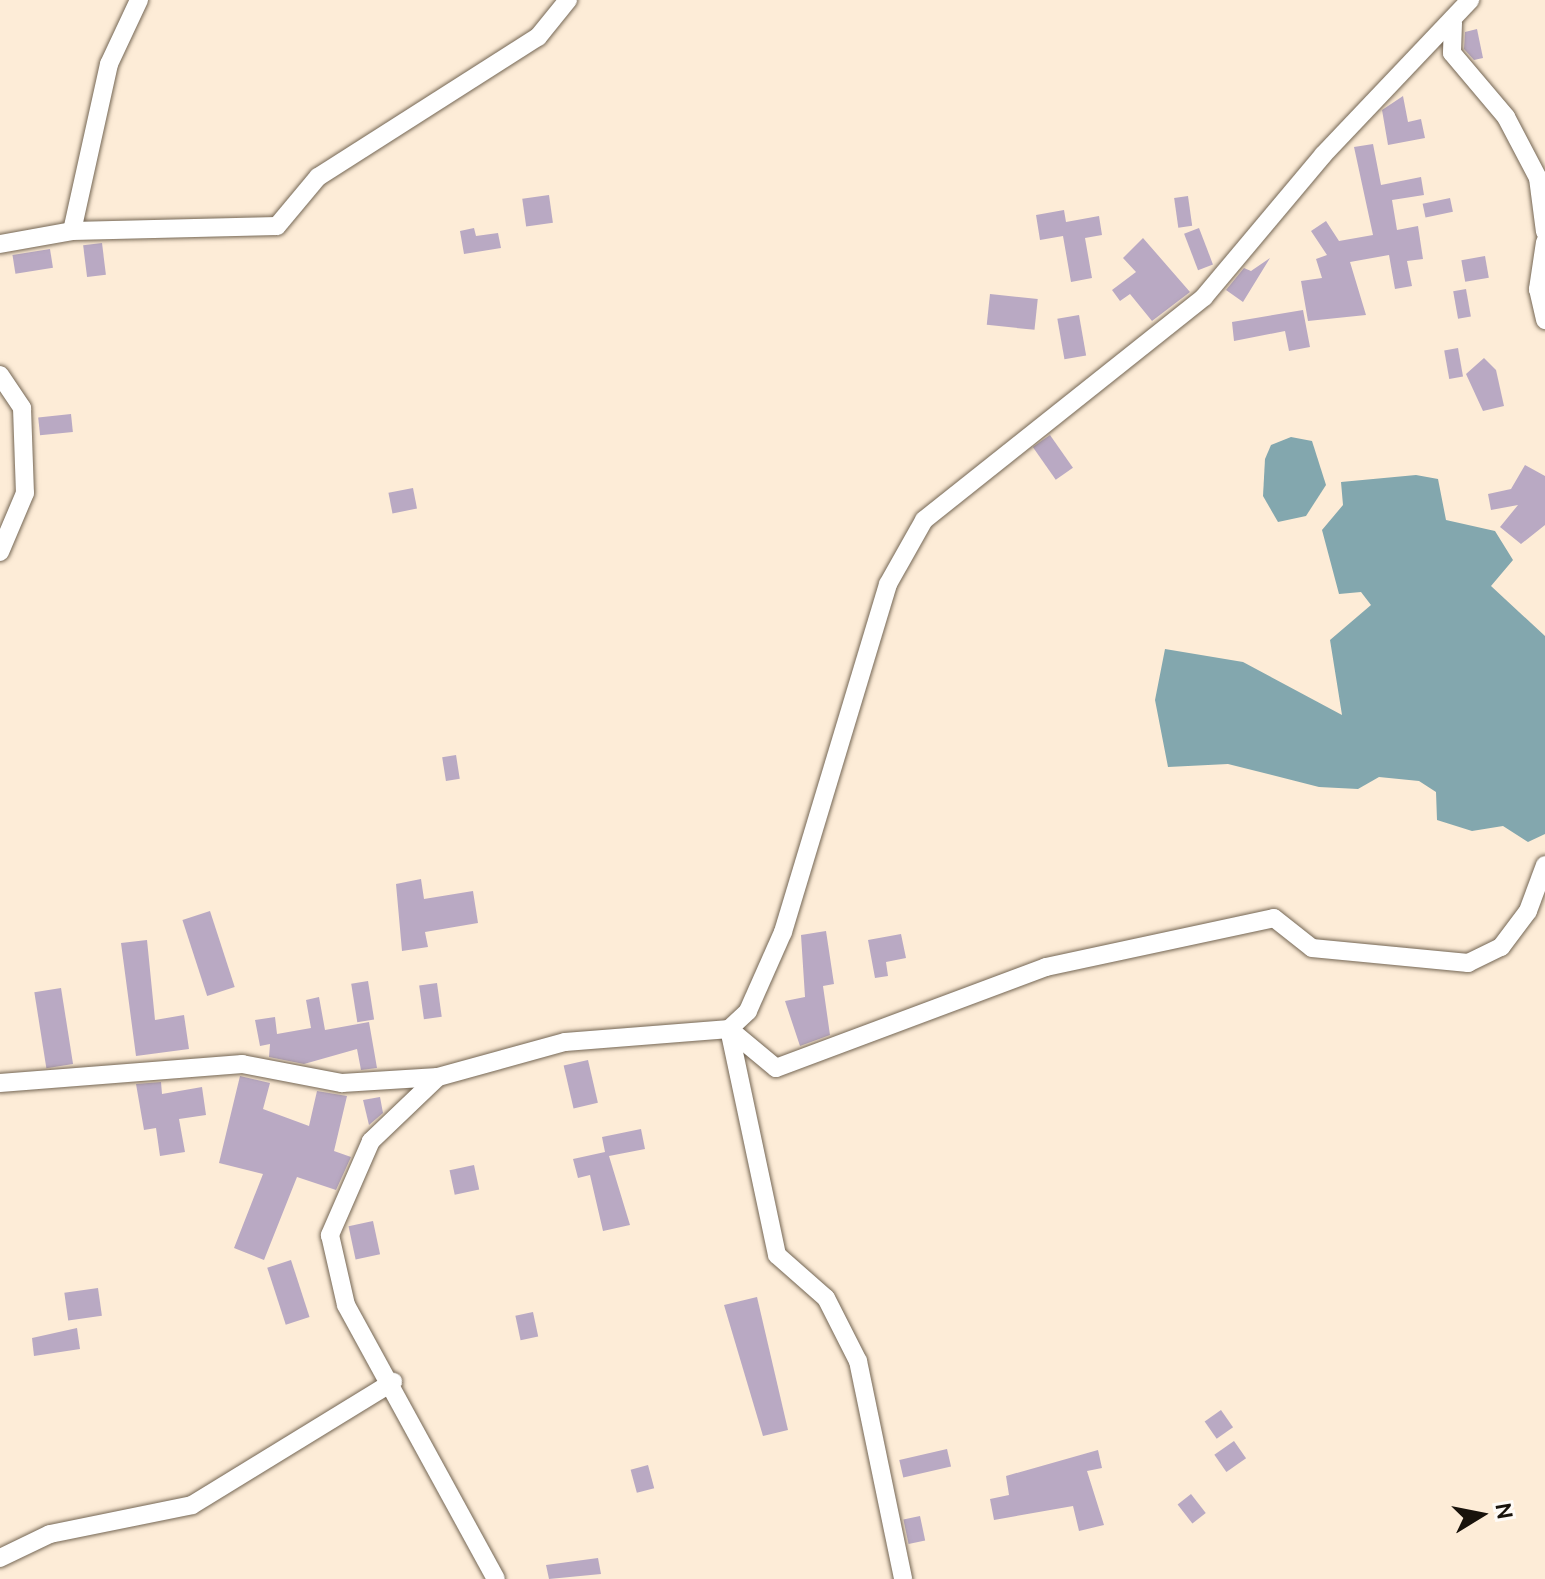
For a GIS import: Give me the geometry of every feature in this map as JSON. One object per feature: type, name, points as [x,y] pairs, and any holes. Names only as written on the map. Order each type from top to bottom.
[{"type":"street","points":[[72,231],[109,64],[139,0]]},
{"type":"street","points":[[0,244],[72,231],[277,226],[318,177],[538,37],[568,0]]},
{"type":"street","points":[[0,1083],[242,1064],[342,1083],[438,1077],[565,1042],[729,1029],[748,1011],[783,932],[862,691],[888,584],[924,520],[1204,297],[1323,155],[1453,23],[1470,0]]},
{"type":"street","points":[[1453,23],[1452,53],[1506,117],[1538,178],[1545,232]]},
{"type":"street","points":[[1545,242],[1538,289],[1545,320]]},
{"type":"street","points":[[0,375],[22,408],[25,493],[0,552]]},
{"type":"street","points":[[729,1029],[776,1068],[1046,967],[1274,918],[1312,948],[1468,963],[1501,947],[1528,911],[1545,865]]},
{"type":"street","points":[[729,1029],[777,1255],[826,1298],[858,1361],[903,1579]]},
{"type":"street","points":[[438,1077],[371,1141],[330,1235],[346,1305],[393,1382],[496,1579]]},
{"type":"street","points":[[0,1558],[50,1534],[192,1505],[393,1382]]},
{"type":"water","points":[[1291,437],[1312,441],[1326,485],[1306,516],[1278,522],[1263,496],[1265,459],[1271,445]]},
{"type":"water","points":[[1416,475],[1438,479],[1446,520],[1495,531],[1513,560],[1491,586],[1545,636],[1545,834],[1528,842],[1503,826],[1472,831],[1437,820],[1436,792],[1419,781],[1379,777],[1358,789],[1319,787],[1228,764],[1168,767],[1155,700],[1165,649],[1243,662],[1342,715],[1330,640],[1371,605],[1361,592],[1339,594],[1322,530],[1343,505],[1341,482]]},
{"type":"building","points":[[1477,29],[1483,58],[1474,60],[1464,49],[1465,32]]},
{"type":"building","points":[[1403,96],[1408,122],[1421,119],[1425,138],[1388,145],[1382,110]]},
{"type":"building","points":[[1373,144],[1381,185],[1421,177],[1424,195],[1392,200],[1397,230],[1418,226],[1423,259],[1407,261],[1412,286],[1395,289],[1389,255],[1350,262],[1366,315],[1308,321],[1301,281],[1322,278],[1316,259],[1327,255],[1311,231],[1326,221],[1339,241],[1373,235],[1354,147]]},
{"type":"building","points":[[549,195],[553,223],[526,226],[522,199]]},
{"type":"building","points":[[1188,196],[1192,226],[1178,228],[1174,198]]},
{"type":"building","points":[[1450,198],[1453,212],[1426,218],[1423,204]]},
{"type":"building","points":[[1064,210],[1066,222],[1099,216],[1102,235],[1085,238],[1092,278],[1071,282],[1063,236],[1040,240],[1036,215]]},
{"type":"building","points":[[474,228],[476,236],[498,233],[501,248],[464,254],[460,231]]},
{"type":"building","points":[[1199,228],[1213,264],[1198,270],[1184,234]]},
{"type":"building","points":[[1143,238],[1190,292],[1152,321],[1130,294],[1120,301],[1112,290],[1136,272],[1123,258]]},
{"type":"building","points":[[102,243],[106,275],[87,277],[83,245]]},
{"type":"building","points":[[50,249],[53,268],[15,274],[12,255]]},
{"type":"building","points":[[1485,256],[1489,278],[1465,282],[1461,260]]},
{"type":"building","points":[[1270,258],[1243,302],[1226,290],[1244,268],[1251,271]]},
{"type":"building","points":[[1466,289],[1471,317],[1458,319],[1453,291]]},
{"type":"building","points":[[990,294],[1038,299],[1034,330],[987,325]]},
{"type":"building","points":[[1303,310],[1310,347],[1289,351],[1285,331],[1234,341],[1232,322]]},
{"type":"building","points":[[1079,315],[1086,355],[1064,359],[1057,319]]},
{"type":"building","points":[[1458,348],[1463,377],[1449,379],[1444,350]]},
{"type":"building","points":[[1484,358],[1496,370],[1504,406],[1483,411],[1466,374]]},
{"type":"building","points":[[71,414],[73,432],[40,435],[38,417]]},
{"type":"building","points":[[1050,435],[1073,468],[1056,480],[1033,447]]},
{"type":"building","points":[[1525,465],[1545,476],[1545,525],[1521,544],[1500,527],[1518,505],[1491,510],[1488,494],[1511,489]]},
{"type":"building","points":[[413,488],[417,509],[392,513],[388,493]]},
{"type":"building","points":[[456,755],[460,779],[446,781],[442,757]]},
{"type":"building","points":[[421,879],[424,899],[473,891],[478,923],[425,932],[428,947],[402,951],[396,884]]},
{"type":"building","points":[[210,911],[235,987],[207,996],[182,920]]},
{"type":"building","points":[[826,931],[834,984],[823,986],[830,1035],[800,1046],[785,1001],[805,997],[801,935]]},
{"type":"building","points":[[901,934],[906,958],[886,962],[888,976],[875,978],[868,940]]},
{"type":"building","points":[[147,940],[155,1020],[184,1015],[189,1049],[136,1056],[121,943]]},
{"type":"building","points":[[368,981],[374,1020],[357,1022],[351,984]]},
{"type":"building","points":[[437,983],[442,1017],[424,1019],[419,986]]},
{"type":"building","points":[[61,988],[73,1064],[46,1068],[34,992]]},
{"type":"building","points":[[319,997],[325,1030],[369,1022],[377,1068],[361,1070],[357,1049],[304,1064],[269,1057],[270,1044],[260,1046],[255,1020],[275,1017],[277,1034],[311,1028],[306,1000]]},
{"type":"building","points":[[588,1060],[598,1103],[574,1108],[564,1066]]},
{"type":"building","points":[[240,1076],[270,1083],[263,1109],[309,1126],[317,1091],[347,1096],[334,1151],[351,1157],[336,1190],[297,1177],[264,1260],[234,1248],[263,1174],[219,1163]]},
{"type":"building","points":[[161,1082],[162,1094],[202,1087],[206,1115],[179,1119],[185,1152],[160,1156],[156,1128],[144,1130],[136,1084]]},
{"type":"building","points":[[380,1097],[383,1113],[369,1125],[363,1100]]},
{"type":"building","points":[[641,1129],[645,1149],[609,1156],[630,1225],[603,1231],[590,1175],[578,1178],[573,1159],[605,1152],[602,1137]]},
{"type":"building","points":[[474,1165],[479,1189],[455,1195],[450,1170]]},
{"type":"building","points":[[373,1221],[380,1254],[356,1259],[349,1226]]},
{"type":"building","points":[[291,1260],[310,1317],[286,1325],[267,1268]]},
{"type":"building","points":[[98,1288],[102,1316],[68,1320],[64,1293]]},
{"type":"building","points":[[757,1297],[788,1430],[763,1436],[724,1305]]},
{"type":"building","points":[[533,1312],[538,1336],[521,1340],[515,1316]]},
{"type":"building","points":[[77,1328],[80,1349],[34,1356],[32,1338]]},
{"type":"building","points":[[1221,1410],[1233,1427],[1217,1439],[1205,1421]]},
{"type":"building","points":[[1234,1441],[1246,1458],[1226,1472],[1214,1455]]},
{"type":"building","points":[[947,1449],[951,1467],[903,1478],[899,1460]]},
{"type":"building","points":[[1098,1450],[1102,1468],[1087,1471],[1104,1525],[1079,1531],[1073,1506],[994,1520],[990,1499],[1009,1495],[1006,1476]]},
{"type":"building","points":[[648,1465],[654,1488],[637,1493],[631,1470]]},
{"type":"building","points":[[1191,1494],[1206,1513],[1192,1523],[1178,1504]]},
{"type":"building","points":[[920,1516],[925,1540],[909,1544],[903,1520]]},
{"type":"building","points":[[598,1558],[601,1574],[549,1579],[546,1565]]}]
